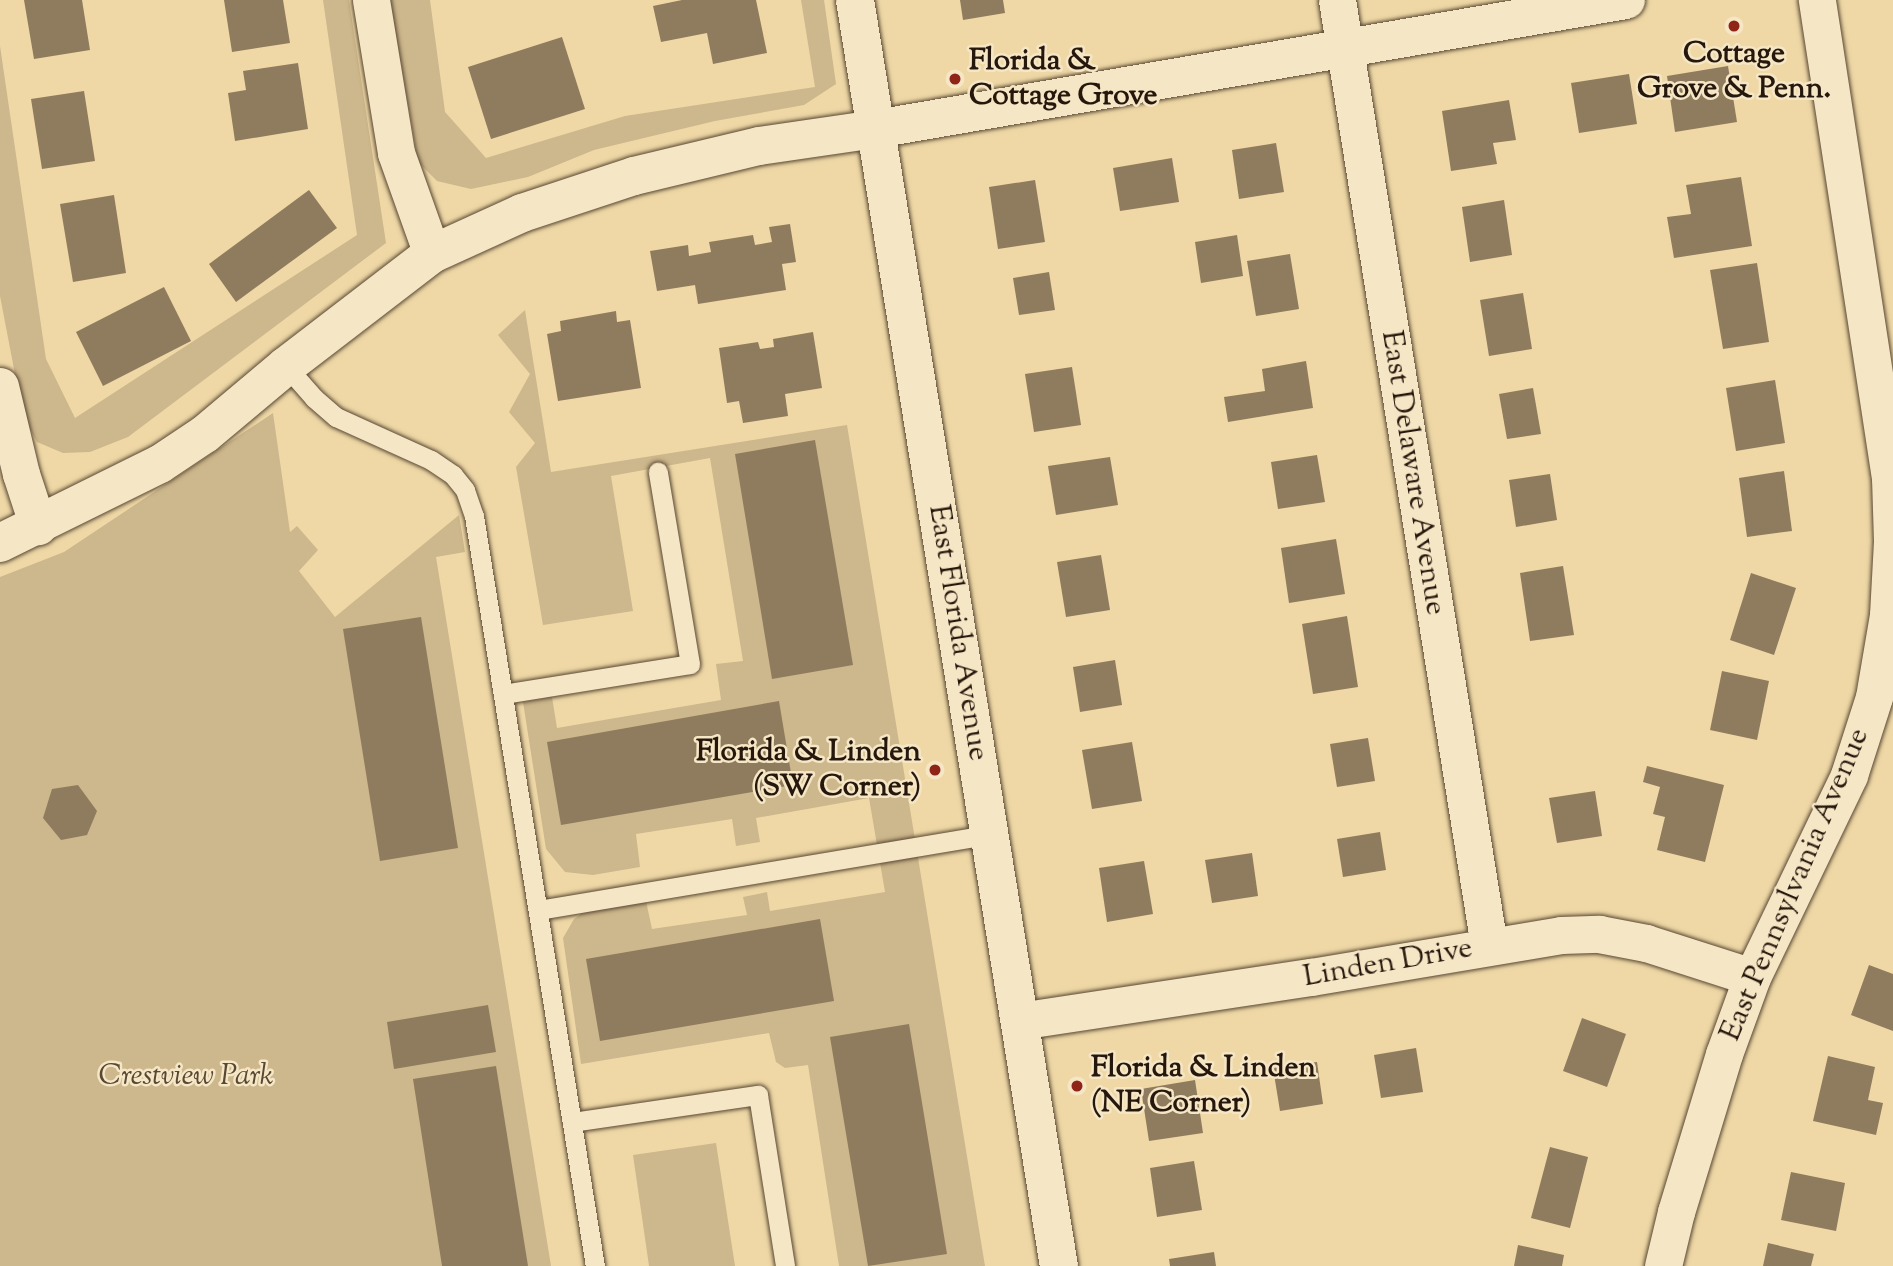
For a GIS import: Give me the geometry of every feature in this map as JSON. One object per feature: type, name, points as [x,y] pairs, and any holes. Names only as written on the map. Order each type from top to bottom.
[{"type":"street","points":[[371,0],[396,153],[432,254]]},
{"type":"street","name":"East Florida Avenue","points":[[855,0],[1059,1266]]},
{"type":"street","name":"East Delaware Avenue","points":[[1337,0],[1489,946]]},
{"type":"street","points":[[0,543],[160,464],[247,402],[286,366],[432,254],[522,213],[634,176],[759,146],[876,129],[1626,0]]},
{"type":"street","name":"East Pennsylvania Avenue","points":[[1663,1266],[1676,1213],[1724,1054],[1752,978],[1849,775],[1874,697],[1888,615],[1892,541],[1890,478],[1817,0]]},
{"type":"street","points":[[0,386],[21,474],[38,526]]},
{"type":"street","name":"Linden Drive","points":[[1019,1021],[1561,934],[1600,934],[1646,943],[1752,978]]},
{"type":"lane","points":[[286,366],[314,398],[336,417],[431,460],[453,475],[465,490],[474,516],[594,1266]]},
{"type":"lane","points":[[503,694],[690,664],[658,472]]},
{"type":"lane","points":[[538,910],[990,834]]},
{"type":"lane","points":[[572,1122],[758,1095],[785,1266]]},
{"type":"green space","points":[[323,0],[349,0],[386,243],[128,437],[90,452],[63,453],[37,442],[23,416],[0,296],[0,46],[46,359],[75,418],[357,235]]},
{"type":"green space","points":[[390,0],[430,0],[445,112],[486,158],[625,116],[815,87],[801,0],[824,0],[836,84],[804,105],[715,121],[594,150],[528,177],[471,189],[437,181],[418,162]]},
{"type":"green space","points":[[525,310],[551,472],[847,425],[985,1266],[839,1266],[808,1065],[785,1068],[776,1062],[769,1033],[581,1064],[563,938],[574,919],[589,908],[646,901],[652,929],[747,915],[743,897],[767,892],[770,911],[885,892],[869,798],[756,818],[760,842],[736,846],[732,819],[636,834],[640,867],[593,875],[565,872],[546,849],[523,702],[552,697],[557,728],[721,700],[716,664],[743,661],[710,458],[611,476],[633,611],[543,625],[516,467],[535,443],[509,412],[530,374],[498,335]]},
{"type":"green space","name":"Crestview Park","points":[[273,413],[290,532],[297,526],[318,550],[299,571],[335,617],[459,515],[465,552],[436,557],[551,1266],[0,1266],[0,577],[64,552]]},
{"type":"green space","points":[[716,1143],[735,1266],[649,1266],[633,1155]]},
{"type":"building","points":[[24,0],[82,0],[90,50],[34,59]]},
{"type":"building","points":[[224,0],[283,0],[290,43],[232,52]]},
{"type":"building","points":[[682,0],[756,0],[767,53],[713,64],[707,33],[661,42],[653,6]]},
{"type":"building","points":[[960,0],[1003,0],[1005,13],[963,20]]},
{"type":"building","points":[[562,37],[585,109],[491,139],[468,67]]},
{"type":"building","points":[[298,63],[308,129],[235,141],[228,93],[246,90],[243,71]]},
{"type":"building","points":[[1728,66],[1737,122],[1675,132],[1667,76]]},
{"type":"building","points":[[1629,74],[1637,124],[1579,133],[1571,83]]},
{"type":"building","points":[[84,91],[95,161],[42,169],[31,99]]},
{"type":"building","points":[[1509,100],[1516,140],[1493,143],[1497,164],[1451,171],[1442,111]]},
{"type":"building","points":[[1276,143],[1284,192],[1239,199],[1232,150]]},
{"type":"building","points":[[1172,158],[1179,202],[1120,211],[1113,168]]},
{"type":"building","points":[[1741,177],[1752,246],[1674,258],[1667,217],[1691,214],[1686,185]]},
{"type":"building","points":[[1035,180],[1045,242],[998,249],[989,187]]},
{"type":"building","points":[[309,190],[337,228],[236,302],[209,264]]},
{"type":"building","points":[[114,195],[126,273],[73,282],[60,204]]},
{"type":"building","points":[[1504,200],[1512,255],[1470,262],[1462,207]]},
{"type":"building","points":[[790,224],[796,262],[782,264],[786,290],[698,304],[695,285],[657,291],[650,251],[688,245],[689,256],[711,252],[709,242],[753,235],[755,245],[772,242],[769,227]]},
{"type":"building","points":[[1237,235],[1243,276],[1201,283],[1195,242]]},
{"type":"building","points":[[1290,254],[1299,309],[1256,316],[1247,261]]},
{"type":"building","points":[[1757,263],[1769,342],[1723,349],[1710,270]]},
{"type":"building","points":[[1049,272],[1055,310],[1019,315],[1013,278]]},
{"type":"building","points":[[164,287],[191,341],[103,386],[76,332]]},
{"type":"building","points":[[1523,293],[1532,349],[1489,356],[1480,300]]},
{"type":"building","points":[[616,311],[617,322],[630,320],[641,388],[558,401],[547,334],[561,331],[560,321]]},
{"type":"building","points":[[813,332],[822,388],[785,394],[788,416],[743,423],[739,401],[727,403],[719,348],[758,342],[760,349],[774,347],[773,339]]},
{"type":"building","points":[[1306,361],[1313,408],[1228,422],[1224,397],[1265,391],[1262,369]]},
{"type":"building","points":[[1072,367],[1081,425],[1034,432],[1025,374]]},
{"type":"building","points":[[1775,380],[1785,443],[1736,451],[1726,388]]},
{"type":"building","points":[[1533,388],[1541,434],[1507,439],[1499,394]]},
{"type":"building","points":[[815,440],[853,665],[772,679],[735,454]]},
{"type":"building","points":[[1317,455],[1325,502],[1278,509],[1271,462]]},
{"type":"building","points":[[1110,457],[1118,505],[1056,515],[1048,466]]},
{"type":"building","points":[[1784,471],[1792,531],[1747,537],[1739,478]]},
{"type":"building","points":[[1550,474],[1557,520],[1516,527],[1509,480]]},
{"type":"building","points":[[1336,539],[1345,594],[1289,603],[1281,548]]},
{"type":"building","points":[[1101,555],[1110,610],[1066,617],[1057,562]]},
{"type":"building","points":[[1563,566],[1574,635],[1530,641],[1520,573]]},
{"type":"building","points":[[1751,573],[1796,588],[1774,655],[1730,640]]},
{"type":"building","points":[[1347,616],[1358,687],[1313,694],[1302,624]]},
{"type":"building","points":[[421,617],[458,848],[380,861],[343,629]]},
{"type":"building","points":[[1115,660],[1122,705],[1080,712],[1073,667]]},
{"type":"building","points":[[1722,671],[1769,681],[1757,740],[1710,730]]},
{"type":"building","points":[[779,701],[793,785],[561,825],[547,742]]},
{"type":"building","points":[[1368,738],[1375,781],[1337,787],[1330,744]]},
{"type":"building","points":[[1132,742],[1142,801],[1092,809],[1082,750]]},
{"type":"building","points":[[1647,766],[1724,785],[1705,862],[1657,850],[1665,817],[1653,814],[1660,787],[1643,782]]},
{"type":"building","points":[[78,785],[97,811],[87,835],[61,840],[43,818],[52,789]]},
{"type":"building","points":[[1595,791],[1602,836],[1557,843],[1549,798]]},
{"type":"building","points":[[1380,832],[1386,870],[1343,877],[1337,839]]},
{"type":"building","points":[[1252,853],[1258,896],[1212,903],[1205,860]]},
{"type":"building","points":[[1144,861],[1153,914],[1107,922],[1099,868]]},
{"type":"building","points":[[820,919],[834,1001],[600,1041],[586,959]]},
{"type":"building","points":[[1869,965],[1893,974],[1893,1031],[1851,1015]]},
{"type":"building","points":[[488,1005],[496,1052],[394,1069],[387,1022]]},
{"type":"building","points":[[1582,1018],[1626,1034],[1607,1087],[1563,1071]]},
{"type":"building","points":[[909,1024],[947,1254],[868,1266],[830,1037]]},
{"type":"building","points":[[1416,1048],[1423,1092],[1381,1098],[1374,1055]]},
{"type":"building","points":[[1828,1056],[1875,1067],[1868,1100],[1883,1103],[1876,1135],[1813,1121]]},
{"type":"building","points":[[1317,1062],[1323,1104],[1280,1111],[1273,1068]]},
{"type":"building","points":[[496,1066],[528,1266],[442,1266],[413,1079]]},
{"type":"building","points":[[1195,1080],[1203,1133],[1149,1141],[1141,1089]]},
{"type":"building","points":[[1550,1147],[1588,1157],[1570,1228],[1531,1218]]},
{"type":"building","points":[[1194,1161],[1202,1210],[1157,1217],[1150,1168]]},
{"type":"building","points":[[1791,1172],[1845,1183],[1836,1231],[1781,1220]]},
{"type":"building","points":[[1768,1243],[1814,1254],[1811,1266],[1763,1266]]},
{"type":"building","points":[[1518,1245],[1564,1255],[1562,1266],[1514,1266]]},
{"type":"building","points":[[1214,1252],[1216,1266],[1170,1266],[1169,1259]]},
{"type":"place","name":"Cottage Grove & Penn.","points":[[1734,26]]},
{"type":"place","name":"Florida & Cottage Grove","points":[[955,79]]},
{"type":"place","name":"Florida & Linden (SW Corner)","points":[[935,770]]},
{"type":"place","name":"Florida & Linden (NE Corner)","points":[[1077,1086]]}]
